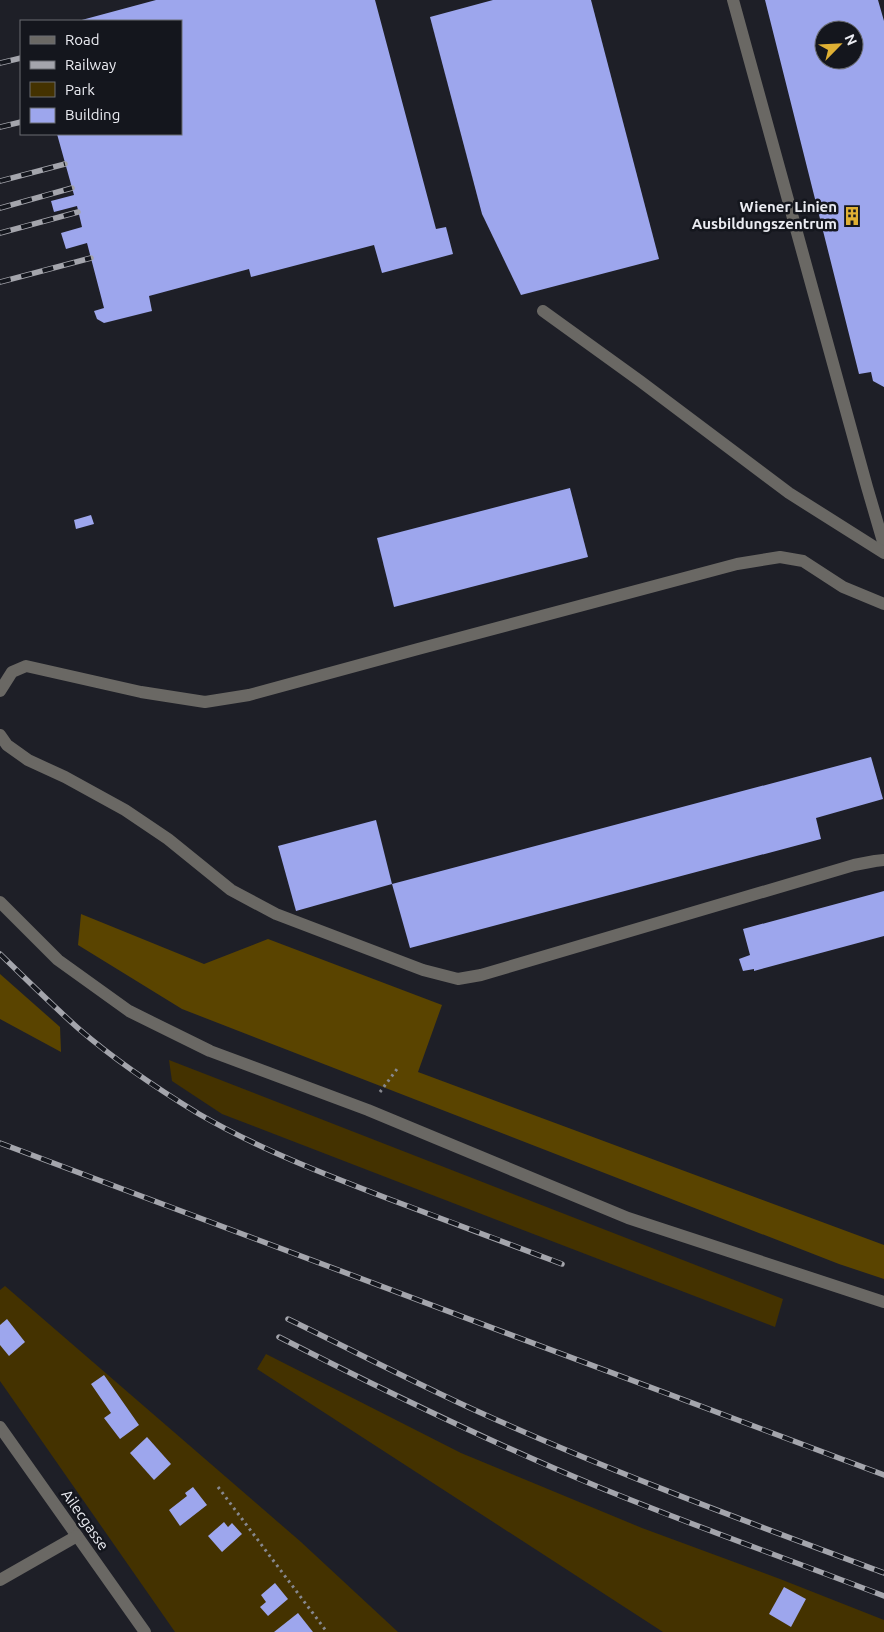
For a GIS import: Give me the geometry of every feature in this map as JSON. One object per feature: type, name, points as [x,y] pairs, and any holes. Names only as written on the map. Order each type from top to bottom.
[{"type":"street","points":[[733,0],[884,545]]},
{"type":"street","points":[[543,311],[640,381],[789,494],[884,553]]},
{"type":"street","points":[[0,691],[12,672],[26,666],[141,692],[205,702],[249,696],[737,564],[780,557],[803,561],[843,587],[884,604]]},
{"type":"street","points":[[0,735],[7,745],[28,760],[65,777],[125,810],[168,839],[238,894],[276,914],[423,970],[458,979],[490,972],[854,865],[884,860]]},
{"type":"street","points":[[0,902],[58,960],[129,1011],[210,1051],[368,1110],[628,1218],[884,1302]]},
{"type":"street","name":"Ailecgasse","points":[[0,1426],[145,1632]]},
{"type":"street","points":[[0,1580],[77,1536]]},
{"type":"path","points":[[368,1110],[397,1069]]},
{"type":"path","points":[[218,1487],[327,1632]]},
{"type":"green space","points":[[169,1060],[783,1299],[775,1327],[222,1114],[172,1081]]},
{"type":"green space","points":[[5,1286],[301,1542],[398,1632],[175,1632],[0,1381],[0,1290]]},
{"type":"green space","points":[[266,1354],[461,1453],[642,1528],[884,1620],[884,1632],[663,1632],[257,1369]]},
{"type":"shaded area","points":[[81,914],[204,964],[268,939],[442,1005],[418,1072],[884,1245],[884,1279],[839,1264],[182,1009],[78,945]]},
{"type":"shaded area","points":[[0,974],[60,1027],[61,1052],[0,1019]]},
{"type":"building","points":[[156,0],[375,0],[436,229],[446,227],[453,254],[382,273],[374,245],[251,277],[249,269],[149,296],[152,311],[104,323],[97,319],[94,311],[104,308],[87,243],[66,249],[61,233],[82,227],[77,206],[54,212],[51,201],[74,195],[57,135],[182,135],[182,20],[82,20]]},
{"type":"building","points":[[493,0],[591,0],[659,259],[521,295],[482,214],[430,17]]},
{"type":"building","name":"Wiener Linien Ausbildungszentrum","points":[[765,0],[878,0],[884,21],[884,387],[873,381],[871,372],[859,374]]},
{"type":"building","points":[[570,488],[588,557],[394,607],[377,538]]},
{"type":"building","points":[[91,515],[94,524],[76,529],[74,520]]},
{"type":"building","points":[[871,757],[883,799],[816,818],[821,839],[410,948],[392,884]]},
{"type":"building","points":[[376,820],[392,884],[296,911],[278,846]]},
{"type":"building","points":[[884,891],[884,936],[754,971],[754,969],[743,971],[739,959],[750,955],[743,929]]},
{"type":"building","points":[[7,1319],[25,1342],[9,1356],[0,1345],[0,1325]]},
{"type":"building","points":[[104,1375],[139,1425],[120,1439],[104,1418],[111,1413],[91,1384]]},
{"type":"building","points":[[147,1437],[171,1464],[154,1480],[130,1453]]},
{"type":"building","points":[[193,1487],[207,1505],[180,1526],[169,1510],[187,1496],[185,1493]]},
{"type":"building","points":[[224,1522],[228,1527],[232,1523],[242,1534],[222,1552],[208,1536]]},
{"type":"building","points":[[275,1583],[288,1599],[268,1616],[260,1607],[266,1602],[261,1595]]},
{"type":"building","points":[[784,1587],[806,1599],[791,1627],[769,1614]]},
{"type":"building","points":[[298,1613],[313,1632],[274,1632]]},
{"type":"railway","points":[[0,63],[20,58]]},
{"type":"railway","points":[[0,127],[20,122]]},
{"type":"railway","points":[[0,181],[65,164]]},
{"type":"railway","points":[[0,208],[72,188]]},
{"type":"railway","points":[[0,233],[78,212]]},
{"type":"railway","points":[[0,282],[91,258]]},
{"type":"railway","points":[[0,954],[93,1041],[168,1095],[222,1127],[268,1150],[316,1170],[562,1264]]},
{"type":"railway","points":[[0,1143],[884,1475]]},
{"type":"railway","points":[[288,1319],[431,1390],[529,1434],[680,1496],[884,1573]]},
{"type":"railway","points":[[279,1337],[439,1416],[560,1471],[671,1516],[884,1596]]},
{"type":"place","name":"Wiener Linien Ausbildungszentrum","points":[[852,216]]}]
